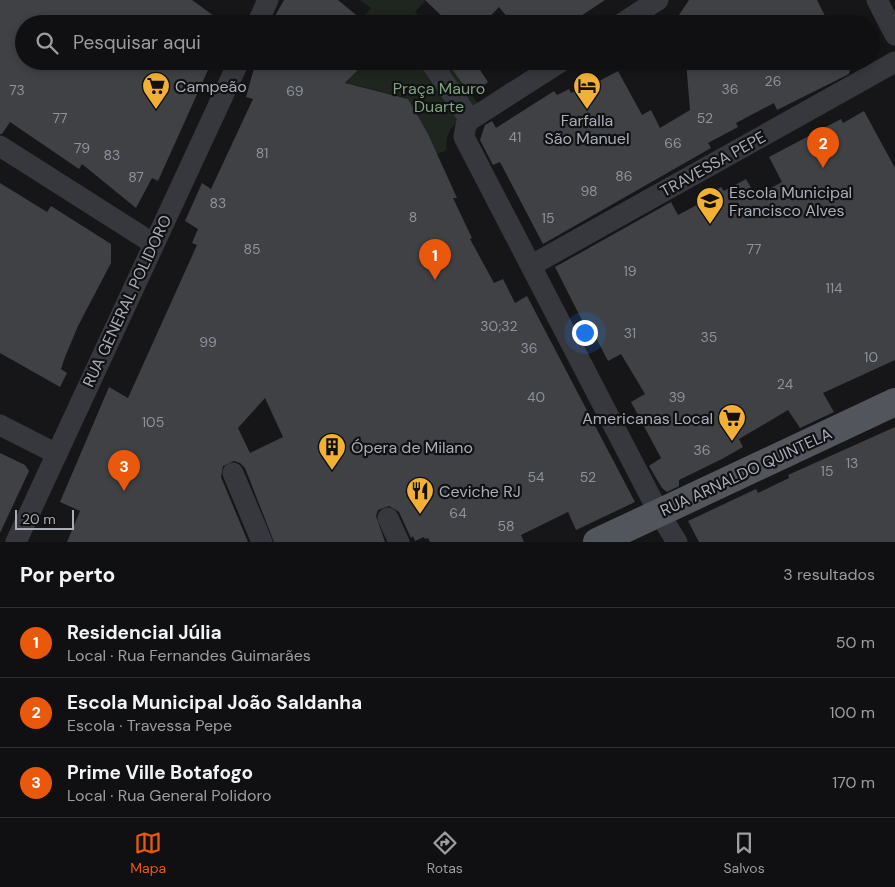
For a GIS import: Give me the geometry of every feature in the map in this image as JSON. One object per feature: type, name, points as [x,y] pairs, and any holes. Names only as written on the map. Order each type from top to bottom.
[{"type":"main road","name":"RUA ARNALDO QUINTELA","points":[[597,542],[895,402]]},
{"type":"street","points":[[261,15],[268,0]]},
{"type":"street","points":[[635,15],[658,0]]},
{"type":"street","points":[[877,0],[895,35]]},
{"type":"street","name":"TRAVESSA PEPE","points":[[532,266],[895,62]]},
{"type":"street","name":"RUA GENERAL POLIDORO","points":[[16,542],[235,70]]},
{"type":"street","points":[[436,70],[470,120]]},
{"type":"street","points":[[548,70],[470,120],[464,131],[466,143],[532,266],[659,513],[676,542]]},
{"type":"street","points":[[0,146],[154,244]]},
{"type":"street","points":[[0,425],[57,454]]},
{"type":"street","points":[[232,473],[262,542]]},
{"type":"street","points":[[388,518],[399,542]]},
{"type":"green space","points":[[360,0],[426,0],[415,12],[418,15],[365,15],[371,8]]},
{"type":"green space","name":"Praça Mauro Duarte","points":[[358,70],[454,70],[479,105],[455,123],[448,135],[447,150],[437,154],[407,98],[346,83]]},
{"type":"building","points":[[0,0],[192,0],[213,15],[15,15],[15,70],[208,70],[158,181],[152,178],[136,208],[82,164],[79,169],[10,122],[2,134],[0,134]]},
{"type":"building","points":[[284,0],[338,0],[356,15],[276,15]]},
{"type":"building","points":[[425,0],[605,0],[582,15],[506,15],[499,7],[491,15],[441,15]]},
{"type":"building","points":[[689,0],[817,0],[824,15],[679,15]]},
{"type":"building","points":[[254,70],[358,70],[345,83],[408,99],[428,134],[457,198],[453,198],[472,238],[470,239],[494,283],[503,279],[515,303],[527,296],[635,502],[576,530],[568,512],[521,535],[524,542],[430,542],[428,538],[425,539],[424,537],[415,541],[413,536],[411,538],[399,512],[389,506],[378,510],[376,516],[385,542],[274,542],[245,468],[240,463],[234,461],[223,466],[221,477],[248,542],[67,542],[80,511],[60,502],[109,387],[128,398],[197,245],[192,243],[198,229],[185,221],[202,183],[211,189],[253,99],[246,97]],"holes":[[[265,398],[283,437],[250,453],[238,428]]]},
{"type":"building","points":[[453,70],[480,70],[488,82],[471,95]]},
{"type":"building","points":[[687,70],[850,70],[849,74],[777,110],[774,103],[736,123],[738,127],[708,143],[711,148],[543,244],[500,162],[493,165],[480,140],[485,125],[492,121],[496,128],[554,91],[557,95],[569,89],[571,93],[583,87],[584,89],[618,71],[642,115],[651,110],[660,128],[690,110]]},
{"type":"building","points":[[864,111],[895,168],[895,360],[823,393],[834,412],[800,428],[788,410],[739,439],[743,447],[679,480],[679,486],[667,492],[662,488],[649,466],[661,458],[631,402],[645,394],[621,354],[608,361],[594,334],[590,336],[555,267],[671,202],[678,215],[708,199],[707,195],[721,187],[724,191],[746,179],[756,196],[782,182],[769,157],[841,119],[843,123]]},
{"type":"building","points":[[0,183],[47,212],[51,206],[111,244],[111,263],[78,326],[65,357],[61,369],[67,373],[60,387],[0,353]]},
{"type":"building","points":[[895,427],[895,542],[699,542],[688,521],[756,489],[758,493],[789,478],[788,475]]},
{"type":"building","points":[[0,453],[25,465],[29,471],[0,533]]},
{"type":"place","name":"Campeão","points":[[156,110]]},
{"type":"place","name":"Farfalla São Manuel","points":[[587,110]]},
{"type":"place","name":"Escola Municipal João Saldanha","points":[[823,168]]},
{"type":"place","name":"Escola Municipal Francisco Alves","points":[[710,225]]},
{"type":"place","name":"Residencial Júlia","points":[[435,280]]},
{"type":"place","name":"Americanas Local","points":[[732,442]]},
{"type":"place","name":"Ópera de Milano","points":[[332,471]]},
{"type":"place","name":"Prime Ville Botafogo","points":[[124,491]]},
{"type":"place","name":"Ceviche RJ","points":[[420,515]]}]
